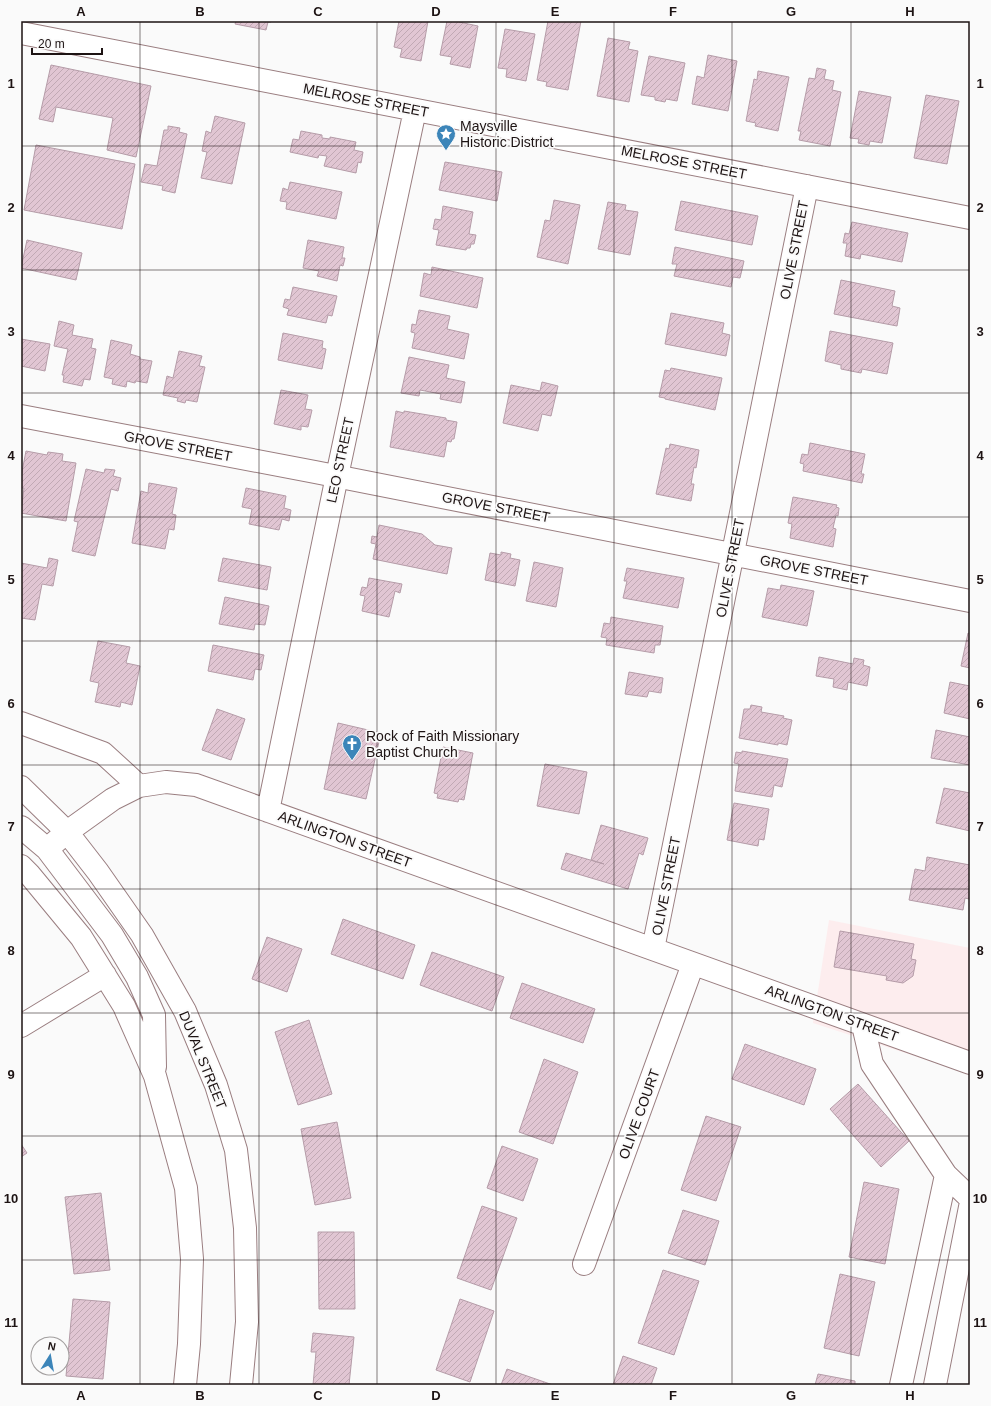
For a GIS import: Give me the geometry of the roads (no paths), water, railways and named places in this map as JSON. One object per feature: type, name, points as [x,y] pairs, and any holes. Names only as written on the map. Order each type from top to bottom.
[{"type":"street","name":"MELROSE STREET","points":[[21,33],[970,218]]},
{"type":"street","name":"LEO STREET","points":[[268,811],[336,476],[415,110]]},
{"type":"street","name":"OLIVE STREET","points":[[653,950],[807,186]]},
{"type":"street","name":"GROVE STREET","points":[[21,416],[336,476],[970,601]]},
{"type":"street","points":[[21,724],[103,753],[139,786]]},
{"type":"street","name":"ARLINGTON STREET","points":[[47,849],[67,832],[113,799],[139,786],[166,782],[196,785],[970,1063]]},
{"type":"street","name":"DUVAL STREET","points":[[21,787],[67,832],[98,872],[142,935],[185,1011],[216,1085],[236,1150],[245,1228],[247,1322],[241,1385]]},
{"type":"street","points":[[21,827],[47,849],[112,935],[137,977],[154,1014],[156,1076]]},
{"type":"street","points":[[21,866],[82,937],[124,1006],[156,1076],[186,1188],[192,1259],[189,1344],[185,1385]]},
{"type":"street","name":"OLIVE COURT","points":[[584,1264],[693,964]]},
{"type":"street","points":[[21,1026],[105,975]]},
{"type":"street","points":[[863,1025],[872,1064],[946,1175],[970,1198]]},
{"type":"street","points":[[901,1385],[946,1175]]},
{"type":"street","points":[[935,1385],[970,1207]]},
{"type":"place","name":"Maysville Historic District","points":[[446,151]]},
{"type":"place","name":"Rock of Faith Missionary Baptist Church","points":[[352,761]]}]
